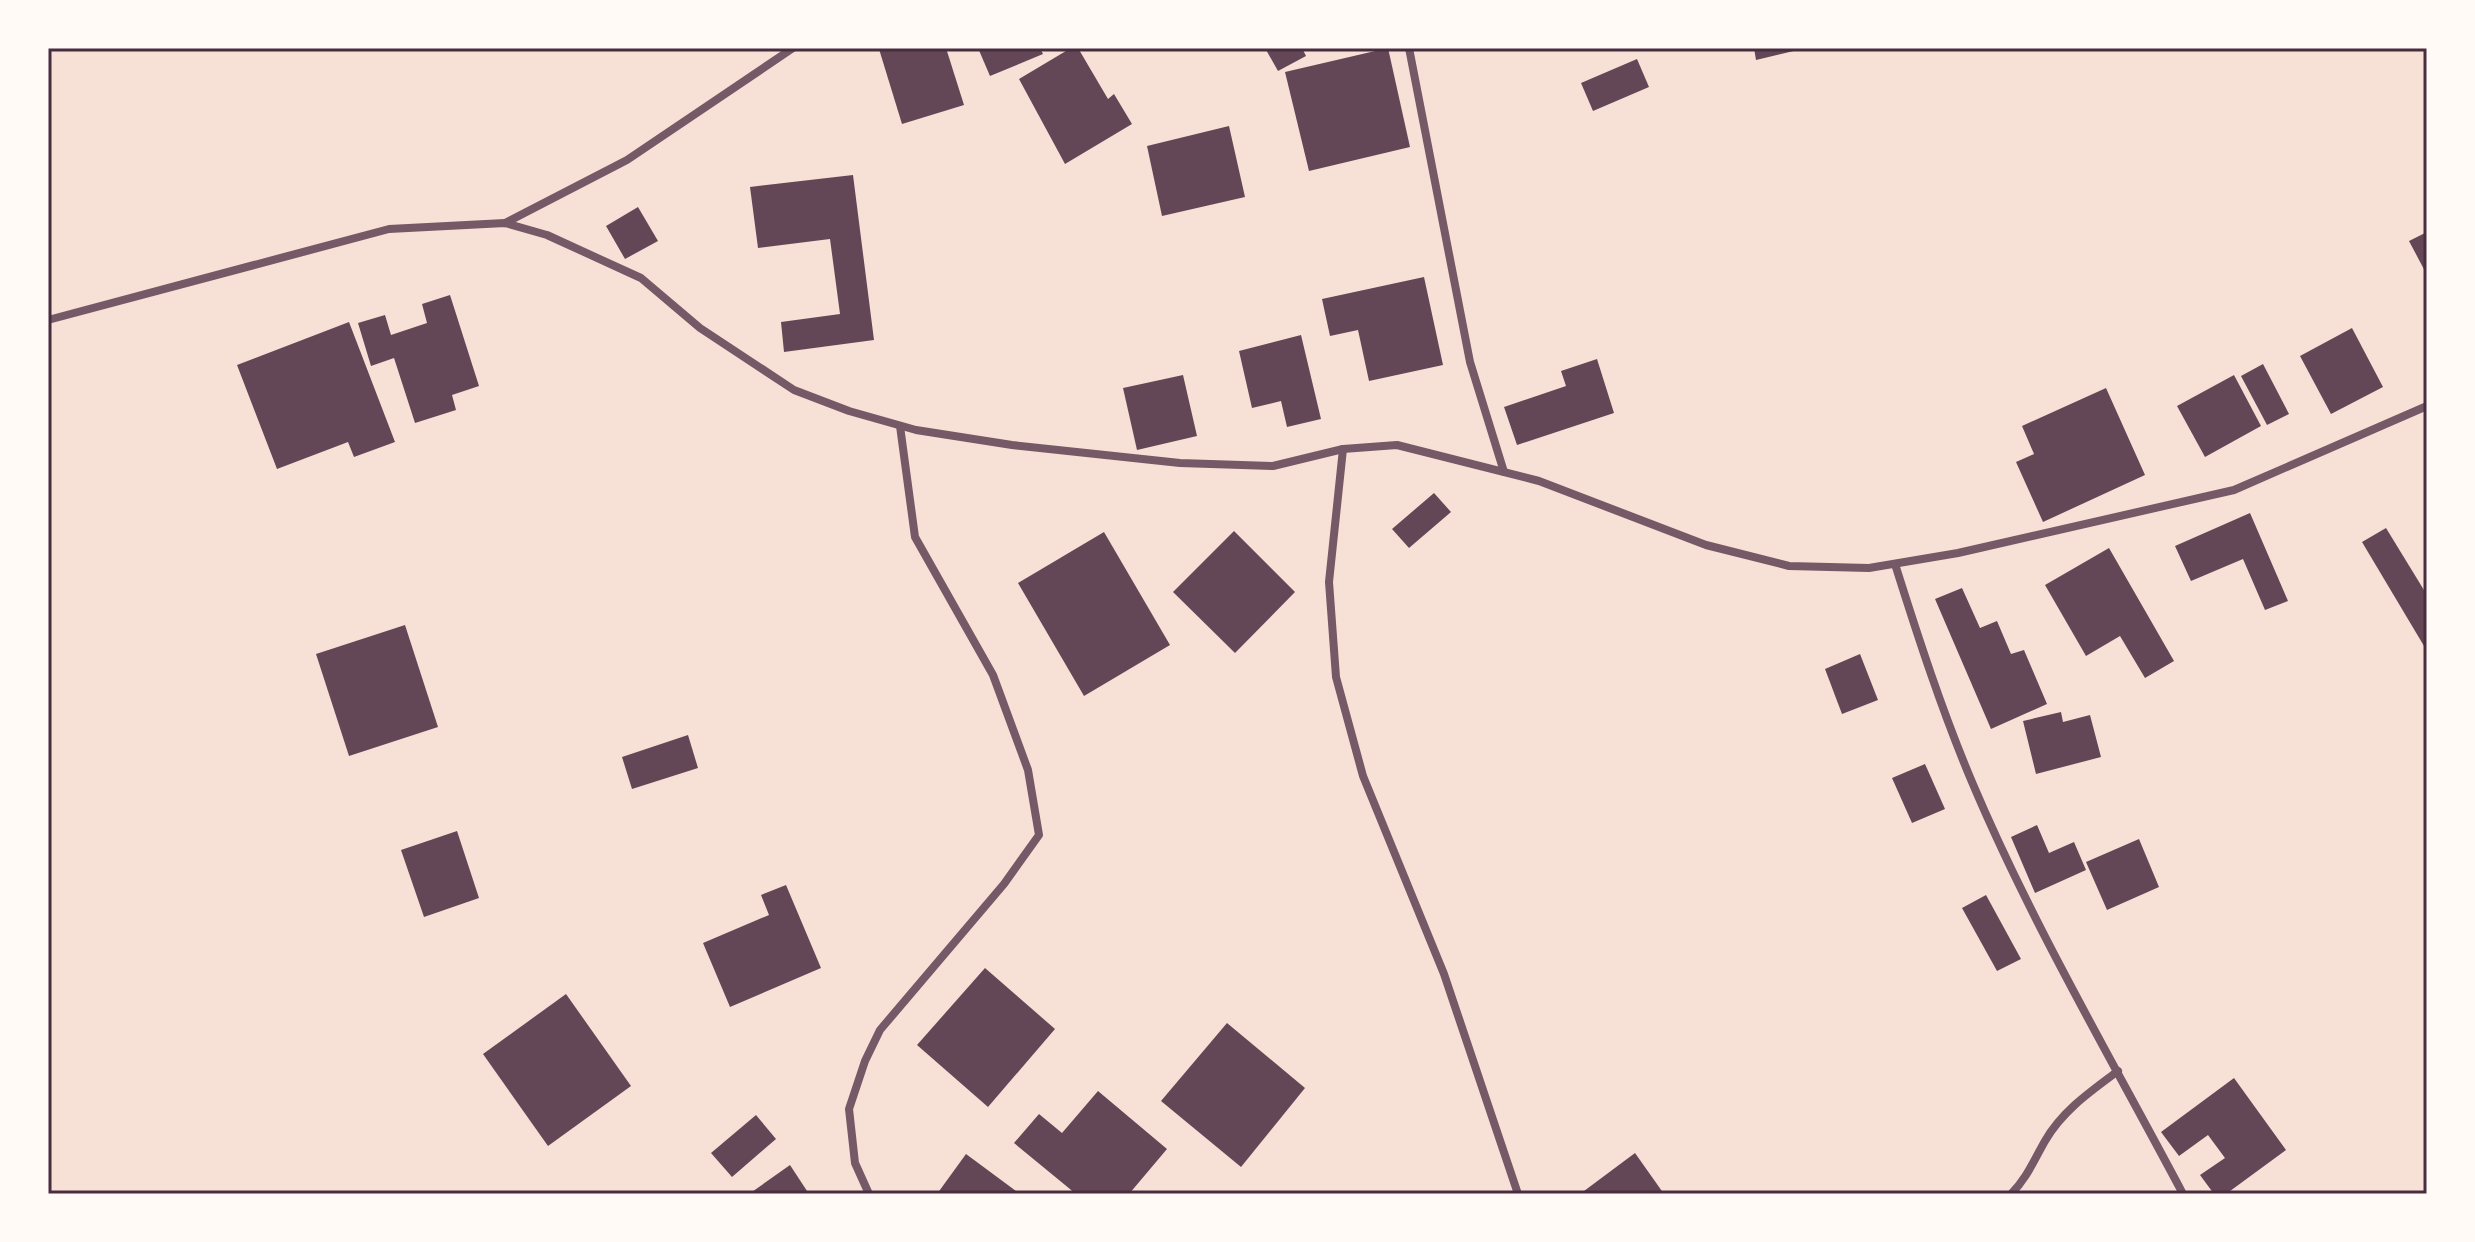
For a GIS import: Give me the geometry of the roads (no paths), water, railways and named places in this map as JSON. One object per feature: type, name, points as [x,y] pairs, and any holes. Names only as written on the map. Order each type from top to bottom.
[{"type":"street","points":[[505,223],[627,160],[793,48]]},
{"type":"street","points":[[1409,48],[1470,362],[1504,472]]},
{"type":"street","points":[[48,320],[389,229],[505,223],[547,235],[641,278],[700,328],[794,390],[900,426],[1012,445],[1180,463],[1273,466],[1343,449],[1397,445],[1539,481],[1706,545],[1789,566],[1869,568],[1895,564],[1958,553],[2234,490],[2427,406]]},
{"type":"street","points":[[869,1194],[855,1163],[849,1109],[865,1061],[880,1030],[1004,884],[1039,835],[1028,770],[993,675],[915,537],[900,426]]},
{"type":"street","points":[[1343,449],[1329,582],[1336,677],[1363,776],[1444,974],[1518,1194]]},
{"type":"street","points":[[1895,564],[1930,675],[1972,783],[2021,888],[2183,1194]]},
{"type":"street","points":[[2011,1194],[2033,1167],[2045,1140],[2066,1114],[2118,1071]]}]
